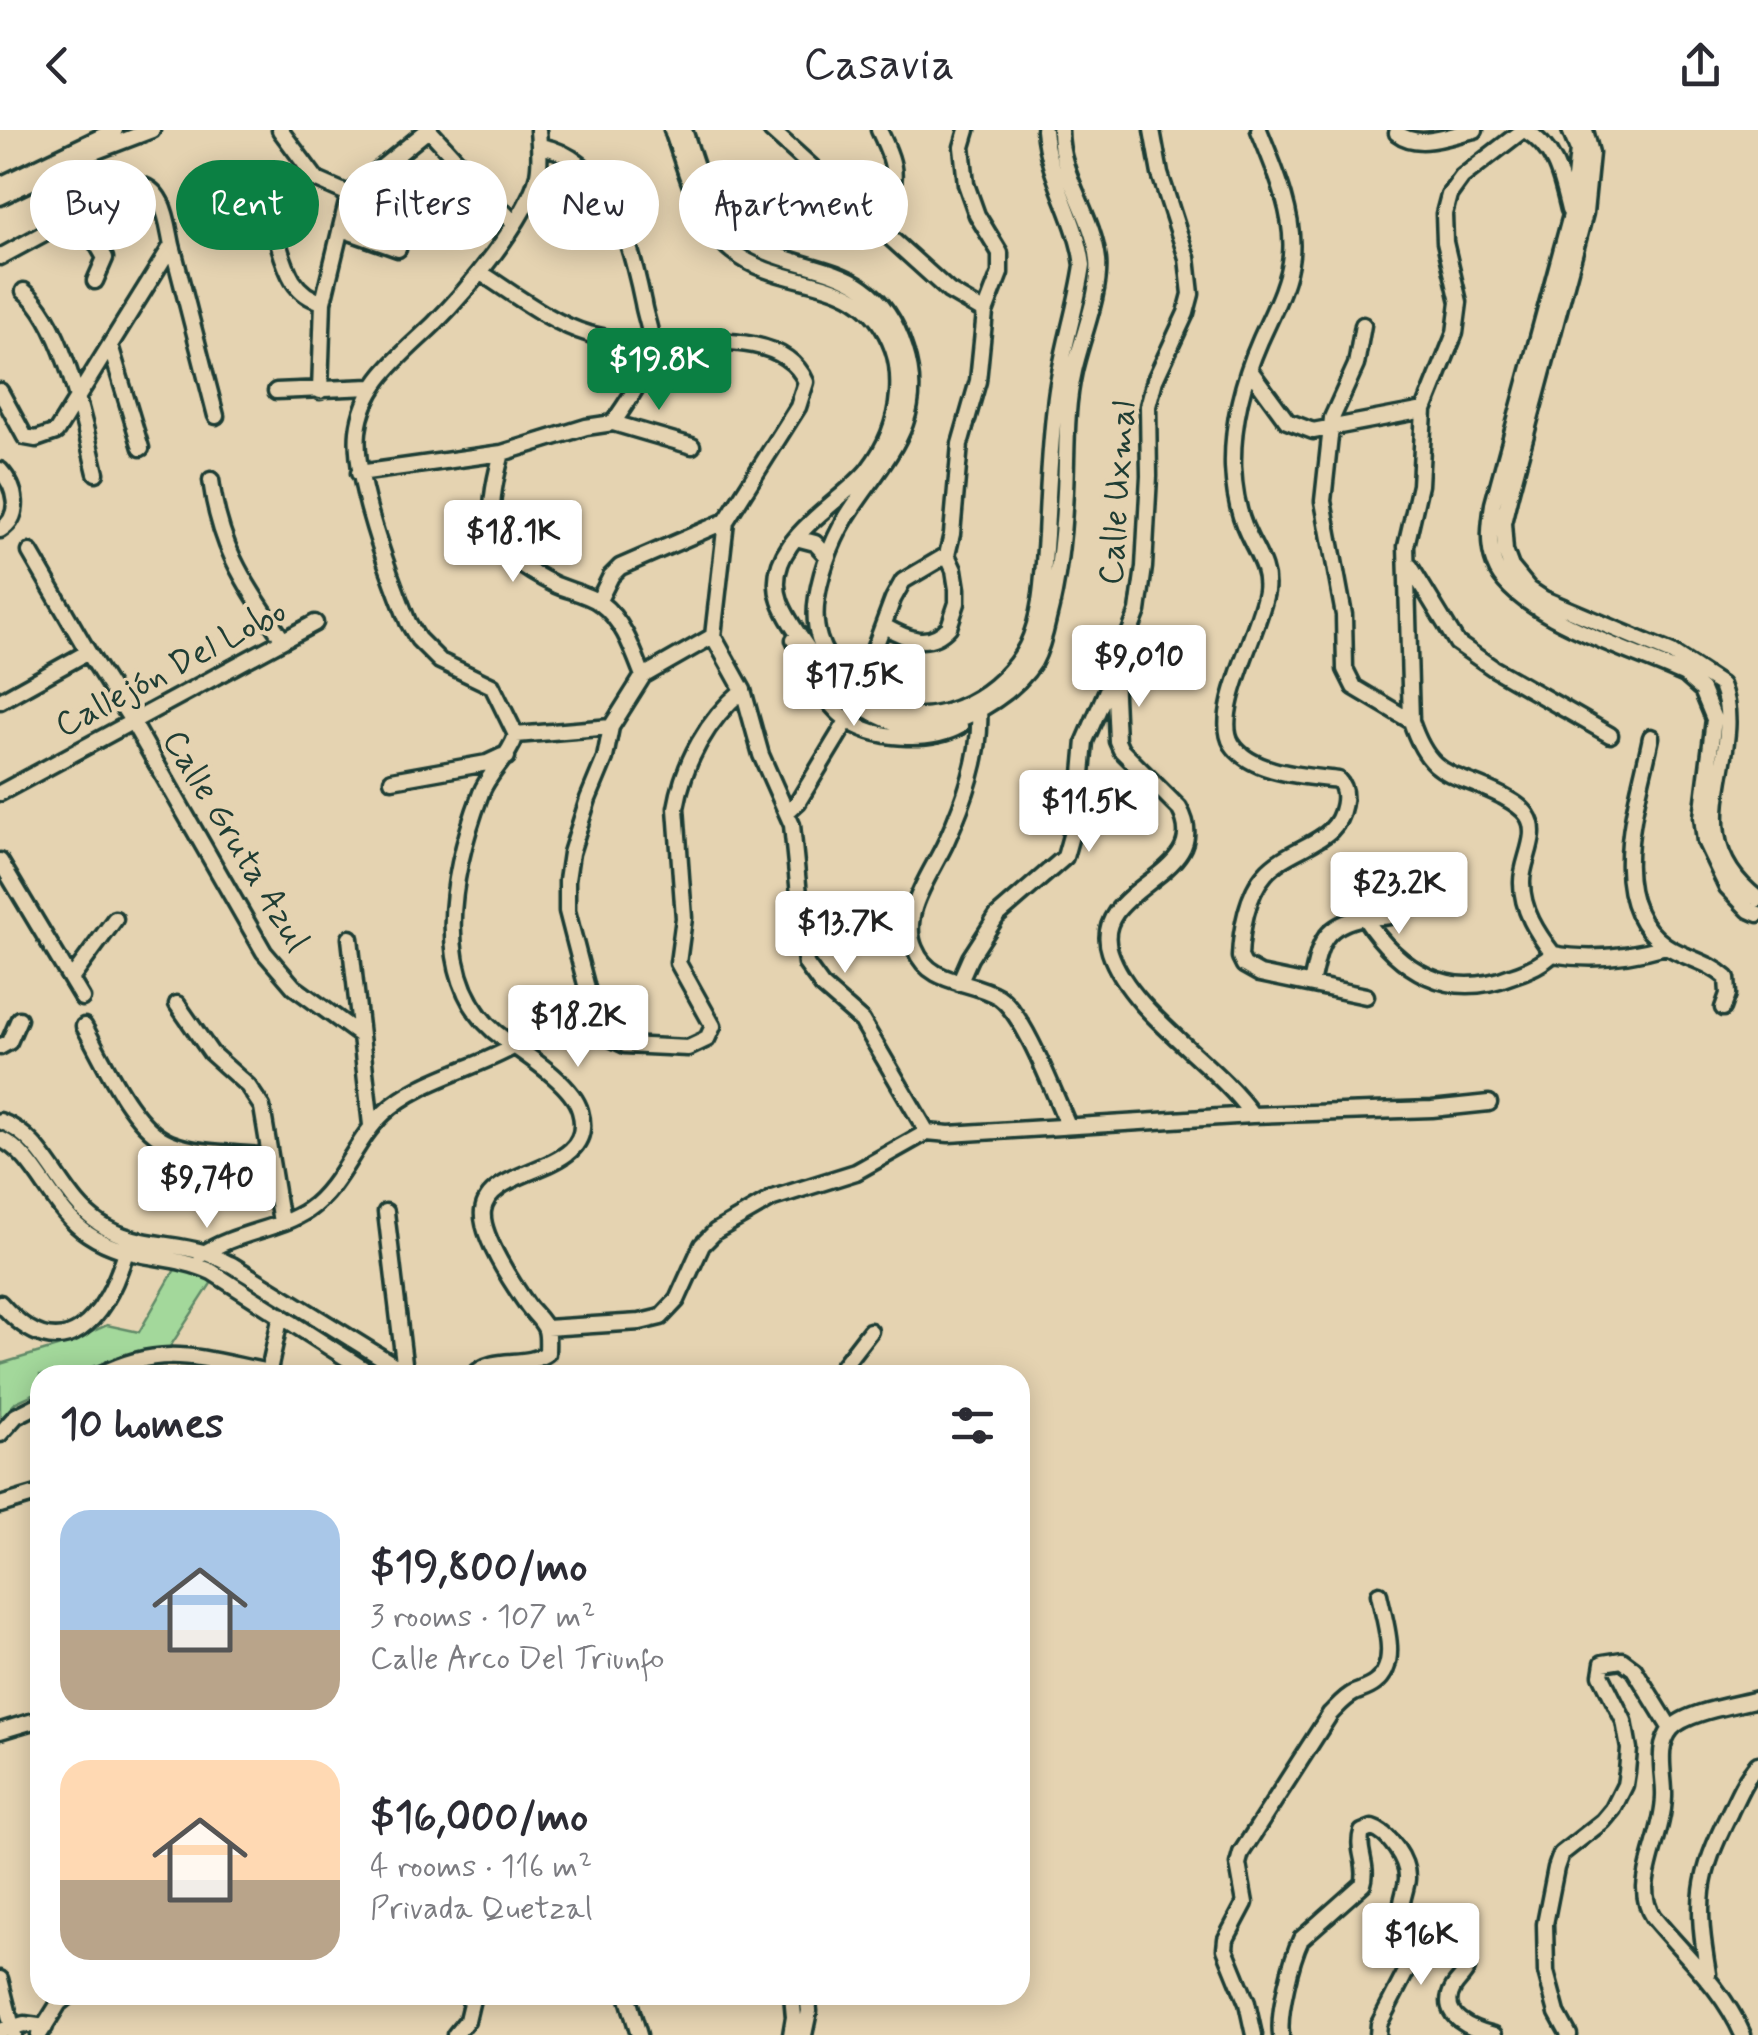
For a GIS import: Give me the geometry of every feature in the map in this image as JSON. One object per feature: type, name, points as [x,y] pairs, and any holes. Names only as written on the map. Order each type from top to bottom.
[{"type":"street","points":[[73,130],[90,147]]},
{"type":"street","points":[[0,197],[115,130]]},
{"type":"street","points":[[0,185],[90,147],[152,130]]},
{"type":"street","points":[[280,130],[317,180],[339,190]]},
{"type":"street","points":[[392,160],[429,130],[513,222]]},
{"type":"street","points":[[487,1365],[525,1362],[543,1356],[548,1346],[546,1328],[502,1264],[484,1226],[483,1209],[491,1194],[502,1185],[565,1155],[580,1134],[581,1113],[564,1086],[492,1030],[468,998],[456,970],[453,932],[460,869],[483,788],[508,758],[516,735],[492,686],[440,661],[418,640],[397,592],[360,474],[358,433],[361,411],[371,387],[480,273],[528,199],[538,174],[538,130]]},
{"type":"street","points":[[672,130],[702,211],[732,250],[764,269],[823,284],[855,299],[878,322],[894,352],[898,368],[897,405],[886,444],[866,473],[796,538],[782,565],[777,587],[795,643],[810,672],[849,716],[887,734],[937,734],[960,726],[1012,688],[1035,661],[1055,594],[1069,399],[1098,277],[1098,261],[1062,160],[1060,130]]},
{"type":"street","points":[[684,130],[714,208],[724,222],[755,248],[826,268],[852,280],[886,313],[907,353],[912,387],[900,441],[851,509],[827,556],[816,598],[815,631],[835,668],[861,695],[892,712],[926,714],[952,710],[1002,683],[1024,652],[1038,613],[1055,404],[1083,265],[1081,246],[1048,162],[1044,130]]},
{"type":"street","points":[[771,130],[804,160]]},
{"type":"street","points":[[879,130],[891,160]]},
{"type":"street","points":[[884,626],[918,641],[944,634],[954,618],[957,603],[956,580],[947,556],[960,444],[978,380],[985,312],[998,285],[1000,262],[1000,253],[971,201],[966,184],[962,147],[966,130]]},
{"type":"street","name":"Calle Uxmal","points":[[1152,130],[1160,174],[1187,258],[1191,294],[1150,395],[1146,415],[1147,526],[1134,624],[1114,673],[1117,741],[1121,750],[1178,808],[1185,818],[1185,830],[1170,866],[1113,914],[1107,940],[1111,956],[1132,988],[1189,1052],[1240,1097],[1252,1114]]},
{"type":"street","points":[[1259,130],[1282,196],[1291,248],[1284,286],[1250,369],[1237,423],[1233,468],[1240,512],[1264,570],[1266,593],[1226,726],[1229,740],[1238,752],[1268,767],[1338,780],[1345,789],[1345,797],[1330,830],[1276,863],[1259,881],[1251,897],[1240,957],[1260,974],[1366,996]]},
{"type":"street","points":[[1395,131],[1417,130]]},
{"type":"street","points":[[1395,131],[1403,138],[1418,141],[1475,130]]},
{"type":"street","points":[[1571,216],[1553,156],[1548,147],[1524,130],[1462,177],[1446,204],[1444,223],[1458,293],[1458,316],[1424,410],[1420,486],[1406,546],[1411,721],[1418,744],[1433,764],[1506,798],[1526,812],[1532,829],[1521,878],[1522,892],[1536,931],[1552,954],[1605,957],[1666,946]]},
{"type":"street","points":[[1570,130],[1578,150],[1571,216],[1504,522],[1505,552],[1520,578],[1544,599],[1672,653],[1721,685],[1727,716],[1716,825],[1730,866],[1758,900]]},
{"type":"street","points":[[1588,132],[1591,168],[1585,213],[1493,504],[1490,535],[1495,566],[1528,604],[1686,675],[1702,690],[1714,719],[1702,817],[1706,841],[1727,887],[1758,914]]},
{"type":"street","points":[[540,146],[550,148],[585,171],[612,203],[630,249],[652,343],[633,394],[613,423]]},
{"type":"street","points":[[156,195],[216,416]]},
{"type":"street","points":[[320,391],[323,302],[339,237]]},
{"type":"street","points":[[0,257],[30,241]]},
{"type":"street","points":[[0,392],[18,430],[26,436],[36,440],[59,429],[172,245]]},
{"type":"street","points":[[96,281],[105,258],[100,250]]},
{"type":"street","points":[[280,250],[294,283],[304,294],[323,302]]},
{"type":"street","points":[[903,250],[949,290],[985,312]]},
{"type":"street","points":[[480,273],[584,332],[620,341],[652,343],[731,341],[775,352],[801,370],[806,382],[798,407],[726,521],[713,636],[744,690],[761,755],[788,811],[796,842],[806,964],[822,986],[862,1021],[928,1132]]},
{"type":"street","points":[[24,291],[42,313],[78,397],[96,473]]},
{"type":"street","points":[[1364,325],[1356,365],[1332,418],[1323,501],[1344,616],[1344,669],[1354,688],[1411,721]]},
{"type":"street","points":[[110,345],[141,448]]},
{"type":"street","points":[[1250,369],[1287,420],[1313,431],[1424,410]]},
{"type":"street","points":[[276,391],[371,387]]},
{"type":"street","points":[[360,474],[502,453],[586,427],[613,423],[692,446]]},
{"type":"street","points":[[502,453],[490,506],[499,542],[510,556],[534,573],[598,602],[622,629],[643,676]]},
{"type":"street","points":[[0,470],[9,480],[15,515],[0,530]]},
{"type":"street","points":[[211,480],[216,518],[230,556],[283,640]]},
{"type":"street","points":[[1047,520],[1063,523]]},
{"type":"street","points":[[598,602],[620,567],[726,521]]},
{"type":"street","points":[[796,538],[815,543],[827,556]]},
{"type":"street","name":"Calle Gruta Azul","points":[[30,552],[264,952],[294,988],[360,1036]]},
{"type":"street","points":[[816,598],[828,646],[861,686],[903,581],[947,556]]},
{"type":"street","points":[[1408,562],[1457,643],[1482,662],[1610,735]]},
{"type":"street","points":[[780,602],[804,643],[840,690],[879,718],[908,726],[943,723],[978,710]]},
{"type":"street","name":"Callejón Del Lobo","points":[[0,793],[316,624]]},
{"type":"street","points":[[713,636],[643,676],[611,727],[606,758],[577,831],[567,880],[575,946],[602,1029],[625,1045],[688,1048],[708,1039],[713,1026],[678,964],[684,918],[676,808],[683,778],[697,747],[718,715],[744,690]]},
{"type":"street","points":[[0,701],[88,652]]},
{"type":"street","points":[[960,983],[970,958],[996,916],[1064,858],[1079,807],[1085,741],[1114,673]]},
{"type":"street","points":[[978,710],[980,742],[948,839],[911,920],[914,948],[931,971],[999,998],[1007,1005],[1039,1059],[1068,1124]]},
{"type":"street","points":[[788,811],[798,802],[849,716]]},
{"type":"street","points":[[516,735],[611,727]]},
{"type":"street","points":[[1651,738],[1629,887],[1642,919],[1666,946],[1713,966],[1727,978],[1728,994],[1723,1008]]},
{"type":"street","points":[[392,780],[477,765],[502,756],[508,758]]},
{"type":"street","points":[[0,861],[82,998]]},
{"type":"street","points":[[1311,984],[1319,950],[1330,929],[1364,918],[1391,916],[1399,913],[1404,904]]},
{"type":"street","points":[[1364,918],[1394,954],[1443,984],[1466,987],[1496,982],[1544,962],[1552,954]]},
{"type":"street","points":[[71,978],[115,919]]},
{"type":"street","points":[[350,938],[371,1125]]},
{"type":"street","points":[[177,1004],[212,1053],[256,1096],[265,1119],[281,1222]]},
{"type":"street","points":[[0,1046],[9,1042],[19,1019]]},
{"type":"street","points":[[84,1026],[136,1114],[157,1136],[182,1147],[270,1157]]},
{"type":"street","points":[[188,1264],[204,1252],[248,1232],[303,1214],[328,1192],[371,1125],[399,1100],[515,1046]]},
{"type":"street","points":[[546,1328],[662,1317],[677,1300],[702,1245],[716,1230],[773,1198],[856,1172],[928,1132],[949,1134],[1252,1114],[1432,1110],[1489,1103]]},
{"type":"street","points":[[0,1121],[27,1136],[88,1216],[127,1247],[212,1272],[358,1365]]},
{"type":"street","points":[[0,1138],[17,1149],[70,1220],[103,1243],[204,1252],[250,1275],[395,1365]]},
{"type":"street","points":[[386,1212],[407,1365]]},
{"type":"street","points":[[0,1303],[27,1330],[56,1336],[72,1332],[100,1313],[127,1247]]},
{"type":"street","points":[[270,1365],[281,1315]]},
{"type":"street","points":[[844,1365],[870,1331]]},
{"type":"street","points":[[122,1365],[135,1359],[175,1354],[226,1365]]},
{"type":"street","points":[[0,1434],[16,1416],[30,1409]]},
{"type":"street","points":[[0,1505],[30,1497]]},
{"type":"street","points":[[1254,2035],[1247,2003],[1225,1949],[1226,1938],[1244,1903],[1238,1864],[1330,1714],[1345,1699],[1384,1675],[1388,1648],[1379,1594]]},
{"type":"street","points":[[1569,2035],[1557,2013],[1546,1972],[1545,1924],[1561,1854],[1603,1821],[1625,1785],[1628,1736],[1601,1675],[1604,1664],[1622,1660],[1634,1670],[1671,1729]]},
{"type":"street","points":[[1742,2035],[1731,2007],[1709,1977],[1653,1917],[1645,1898],[1645,1884],[1661,1830],[1662,1751],[1671,1729],[1683,1720],[1758,1699]]},
{"type":"street","points":[[0,1734],[30,1722]]},
{"type":"street","points":[[1709,1977],[1701,1924],[1702,1879],[1708,1856],[1758,1764]]},
{"type":"street","points":[[1281,2035],[1280,2009],[1301,1939],[1364,1884],[1366,1865],[1359,1840],[1366,1829],[1378,1830],[1397,1851],[1406,1870],[1401,1902],[1404,1918],[1412,1926],[1450,1935],[1465,1960],[1465,1975],[1453,1987],[1450,1999],[1455,2016],[1462,2024],[1494,2035]]},
{"type":"street","points":[[1378,2035],[1379,2024],[1427,1931]]},
{"type":"street","points":[[0,1979],[9,2031],[24,2024],[42,2031],[58,2005]]},
{"type":"street","points":[[456,2035],[468,2020],[472,2005]]},
{"type":"street","points":[[630,2005],[638,2035]]},
{"type":"street","points":[[791,2035],[793,2005]]},
{"type":"street","points":[[804,2035],[808,2005]]},
{"type":"green space","points":[[177,1266],[214,1279],[168,1350],[99,1365],[30,1365],[30,1396],[16,1402],[0,1420],[0,1364],[57,1347],[107,1325],[139,1332]]}]
